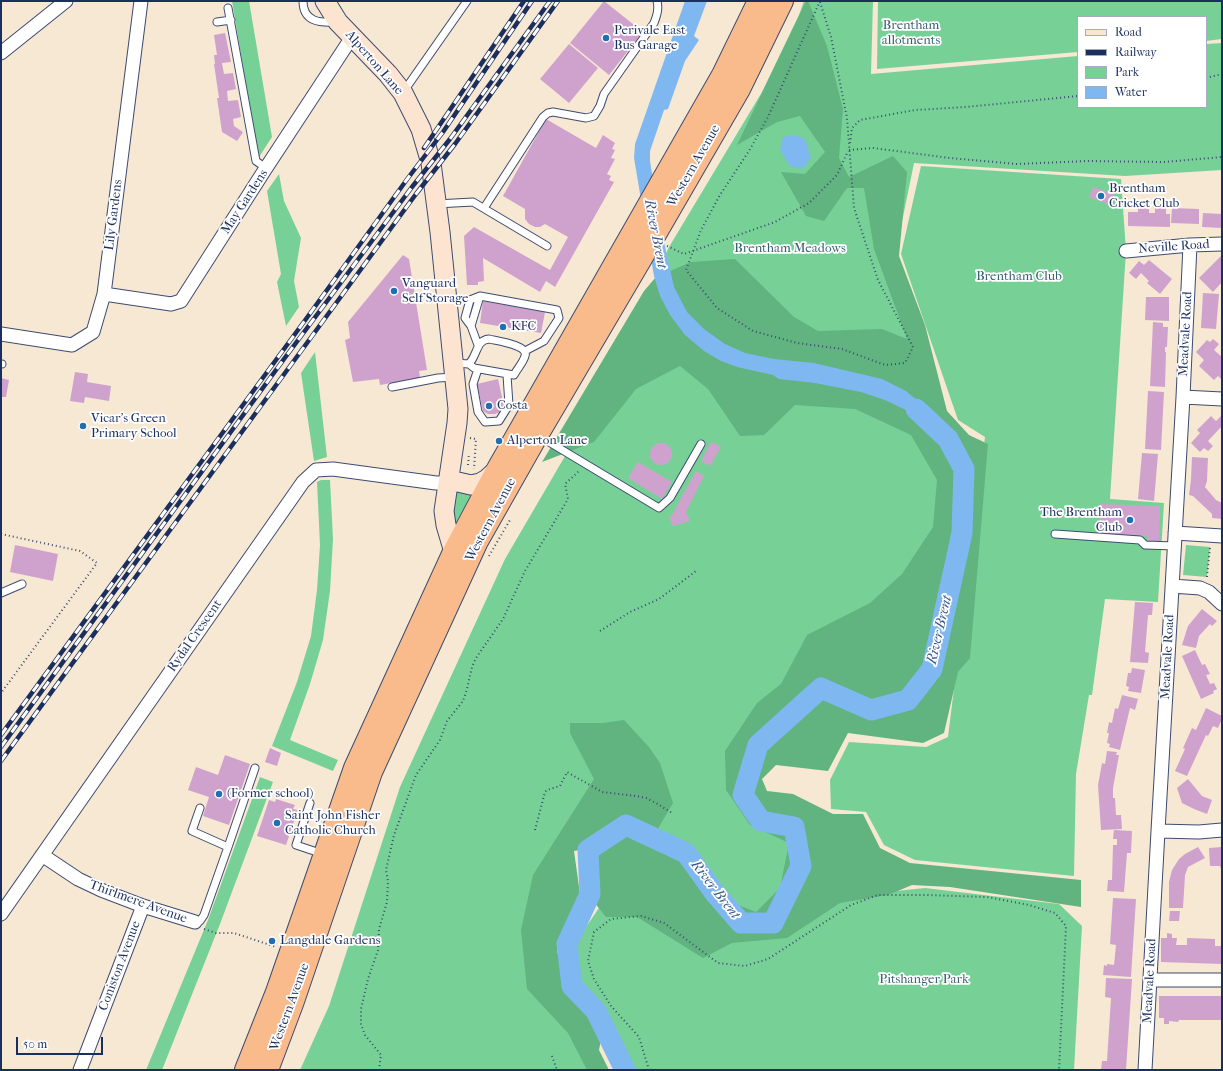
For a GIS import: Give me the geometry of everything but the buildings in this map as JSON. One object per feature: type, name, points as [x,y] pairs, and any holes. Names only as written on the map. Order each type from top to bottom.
[{"type":"highway","name":"Western Avenue","points":[[267,1070],[293,1001],[371,772],[477,541],[537,435],[636,248],[684,162],[723,75],[759,1]]},
{"type":"highway","name":"Western Avenue","points":[[684,162],[739,88],[782,1]]},
{"type":"highway","name":"Western Avenue","points":[[246,1070],[291,952],[355,768],[454,552],[498,468],[636,248]]},
{"type":"main road","name":"Alperton Lane","points":[[325,1],[338,22],[388,74],[403,93],[420,129],[431,163],[459,368],[457,423],[444,511],[446,525],[454,552]]},
{"type":"main road","points":[[449,483],[458,482],[471,485],[480,483],[488,479],[498,468]]},
{"type":"street","points":[[1,53],[66,1]]},
{"type":"street","name":"Lily Gardens","points":[[1,334],[72,345],[93,332],[104,294],[141,1]]},
{"type":"street","name":"May Gardens","points":[[104,294],[171,304],[181,301],[352,37]]},
{"type":"street","name":"Neville Road","points":[[1126,251],[1190,245],[1222,244]]},
{"type":"street","name":"Meadvale Road","points":[[1145,1070],[1184,397],[1190,245]]},
{"type":"street","points":[[1184,397],[1222,399]]},
{"type":"street","name":"Rydal Crescent","points":[[1,914],[303,482],[316,470],[333,469],[436,483],[449,483]]},
{"type":"street","points":[[1175,533],[1216,536]]},
{"type":"street","points":[[1172,586],[1200,588],[1209,592],[1222,604]]},
{"type":"street","points":[[1158,831],[1199,832],[1222,830]]},
{"type":"street","name":"Thirlmere Avenue","points":[[42,855],[78,879],[101,890],[143,906],[195,922]]},
{"type":"street","name":"Coniston Avenue","points":[[80,1070],[143,906]]},
{"type":"street","points":[[1150,980],[1222,980]]},
{"type":"lane","points":[[303,1],[303,7],[307,15],[314,21],[322,23],[338,22]]},
{"type":"lane","points":[[403,93],[467,1]]},
{"type":"lane","points":[[484,208],[543,117],[548,113],[553,112],[586,118],[594,116],[600,106],[604,94],[654,23],[659,7],[657,1]]},
{"type":"lane","points":[[228,8],[256,161],[266,168]]},
{"type":"lane","points":[[216,22],[231,20]]},
{"type":"lane","points":[[436,204],[474,202],[547,246]]},
{"type":"lane","points":[[478,345],[471,326],[465,318],[470,300],[480,296],[557,310],[559,318],[544,341],[525,351]]},
{"type":"lane","points":[[392,387],[438,378],[459,368],[475,355],[478,345],[485,339],[521,347],[525,351],[526,355],[514,375],[507,375],[474,368],[459,368]]},
{"type":"lane","points":[[478,369],[473,384],[478,412],[485,422],[499,422],[509,405],[507,375]]},
{"type":"lane","points":[[537,435],[659,508],[670,498],[701,444]]},
{"type":"lane","points":[[1054,534],[1140,540],[1145,545],[1175,546]]},
{"type":"lane","points":[[1,593],[22,584]]},
{"type":"lane","points":[[195,922],[200,921],[204,915],[255,768]]},
{"type":"lane","points":[[310,803],[296,845],[325,855]]},
{"type":"lane","points":[[200,808],[192,831],[228,847]]},
{"type":"path","points":[[820,1],[831,37],[847,118],[854,208],[878,280],[913,347],[905,363],[885,365],[842,349],[797,343],[753,331],[717,308],[686,270],[701,230],[720,195],[749,151],[768,117],[820,1]]},
{"type":"path","points":[[1207,78],[1222,74]]},
{"type":"path","points":[[664,244],[684,254],[775,222],[809,203],[837,175],[849,150],[852,128],[860,120],[915,110],[966,107],[1077,96]]},
{"type":"path","points":[[849,150],[873,148],[950,158],[1017,164],[1087,161],[1164,162],[1222,158]]},
{"type":"path","points":[[470,438],[476,439],[473,476]]},
{"type":"path","points":[[379,1070],[381,1055],[364,1035],[361,1024],[361,1009],[368,979],[378,950],[379,929],[387,902],[388,881],[386,870],[394,835],[416,775],[440,740],[447,721],[463,701],[472,666],[476,658],[503,619],[525,572],[568,499],[565,484],[586,465]]},
{"type":"path","points":[[487,560],[513,514]]},
{"type":"path","points":[[1,534],[80,551],[97,563],[1,693]]},
{"type":"path","points":[[1206,591],[1216,536]]},
{"type":"path","points":[[485,557],[489,550]]},
{"type":"path","points":[[600,631],[630,612],[659,599],[696,572]]},
{"type":"path","points":[[535,830],[545,792],[560,786],[567,772],[602,792],[646,798],[672,813]]},
{"type":"path","points":[[649,1070],[639,1037],[611,1006],[594,979],[588,961],[594,932],[611,919],[641,916],[664,923],[718,963],[745,966],[768,959],[851,905],[878,895],[926,894],[987,897],[1029,905],[1055,913],[1066,926],[1059,1070]]},
{"type":"path","points":[[195,922],[200,928],[216,933],[234,933],[291,952]]},
{"type":"path","points":[[552,1056],[557,1070]]},
{"type":"green space","points":[[232,1],[249,1],[272,137],[259,157],[245,79]]},
{"type":"green space","name":"Brentham Meadows","points":[[804,1],[873,1],[871,74],[1077,56],[1077,108],[1207,108],[1207,44],[1222,43],[1222,170],[1125,176],[914,163],[895,256],[941,405],[698,313],[663,260],[669,247],[762,92],[799,15]]},
{"type":"green space","points":[[806,1],[808,1],[827,46],[843,109],[839,158],[849,177],[893,156],[907,172],[899,256],[925,325],[947,411],[969,435],[988,444],[970,658],[958,672],[944,733],[923,743],[848,733],[828,771],[776,765],[762,779],[767,791],[793,794],[833,814],[863,814],[880,848],[910,863],[1081,880],[1081,907],[950,887],[912,885],[888,895],[840,903],[787,938],[732,943],[703,958],[637,917],[606,917],[585,891],[581,853],[585,849],[574,851],[585,930],[557,950],[566,986],[590,1008],[602,1035],[599,1050],[609,1070],[587,1070],[568,1033],[527,989],[521,930],[533,875],[594,779],[570,733],[570,723],[603,723],[624,720],[649,747],[660,763],[673,803],[654,833],[681,847],[736,904],[756,912],[780,888],[789,843],[750,825],[726,790],[725,751],[757,703],[781,684],[807,635],[870,603],[902,574],[933,527],[937,480],[911,435],[855,409],[795,405],[764,435],[740,436],[708,389],[680,366],[636,389],[594,442],[542,462],[644,291],[656,277],[691,262],[735,259],[794,317],[818,331],[882,329],[907,339],[874,249],[864,188],[847,188],[824,221],[806,216],[781,172],[805,174],[825,152],[800,116],[777,122],[737,145]]},
{"type":"green space","name":"Brentham allotments","points":[[878,1],[1221,1],[1222,39],[1207,41],[1207,16],[1077,16],[1077,52],[877,69]]},
{"type":"green space","name":"Brentham Club","points":[[921,166],[1121,179],[1126,251],[1110,499],[1164,503],[1158,602],[1105,599],[1092,695],[1089,695],[1076,774],[1074,876],[915,860],[884,845],[866,812],[831,809],[830,780],[849,742],[926,747],[948,737],[985,437],[958,420],[901,254]]},
{"type":"green space","points":[[279,174],[284,201],[301,238],[294,281],[299,307],[286,326],[277,282],[281,274],[267,191]]},
{"type":"green space","points":[[645,319],[918,415],[965,460],[951,534],[738,793],[792,830],[791,879],[749,919],[730,904],[625,798],[564,839],[544,928],[594,1070],[300,1070],[329,1006],[400,787],[505,559]]},
{"type":"green space","points":[[315,352],[327,457],[314,461],[301,373]]},
{"type":"green space","points":[[321,480],[330,480],[333,539],[330,591],[323,640],[310,684],[290,740],[338,760],[333,771],[272,746],[297,682],[311,636],[317,590],[320,545],[317,482]]},
{"type":"green space","points":[[455,485],[473,493],[457,523],[453,524]]},
{"type":"green space","points":[[1186,545],[1210,547],[1207,577],[1183,575]]},
{"type":"green space","points":[[260,777],[273,782],[220,924],[162,1070],[146,1070],[208,920]]},
{"type":"green space","name":"Pitshanger Park","points":[[925,888],[1059,904],[1082,926],[1074,1070],[629,1070],[601,1007],[579,982],[573,946],[601,905],[762,938],[837,897]]},
{"type":"water","points":[[685,1],[707,1],[694,36],[699,40],[685,61],[668,109],[664,110],[650,151],[650,161],[660,224],[674,287],[687,312],[704,329],[725,344],[745,353],[774,359],[814,363],[882,379],[906,391],[943,422],[931,435],[908,411],[885,400],[861,392],[815,383],[779,379],[773,375],[737,367],[721,361],[704,351],[685,335],[670,315],[660,296],[654,276],[634,158],[635,144]]},
{"type":"water","points":[[795,135],[805,139],[811,158],[802,169],[790,166],[780,150],[783,137]]},
{"type":"waterway","name":"River Brent","points":[[625,1070],[596,1011],[572,986],[567,944],[590,894],[588,850],[626,825],[686,853],[714,892],[741,923],[773,923],[801,866],[794,827],[761,821],[743,795],[758,745],[821,688],[871,710],[908,700],[932,669],[962,533],[964,469],[948,439],[916,409]]},
{"type":"railway","points":[[424,148],[524,1]]},
{"type":"railway","points":[[1,735],[443,132],[532,1]]},
{"type":"railway","points":[[1,747],[284,359],[412,187],[450,139],[550,1]]},
{"type":"railway","points":[[1,761],[416,194],[455,144],[558,1]]},
{"type":"place","name":"Perivale East Bus Garage","points":[[606,38]]},
{"type":"place","name":"Brentham Cricket Club","points":[[1101,196]]},
{"type":"place","name":"Vanguard Self Storage","points":[[394,291]]},
{"type":"place","name":"KFC","points":[[503,327]]},
{"type":"place","name":"Costa","points":[[489,406]]},
{"type":"place","name":"Vicar's Green Primary School","points":[[83,426]]},
{"type":"place","name":"Alperton Lane","points":[[499,441]]},
{"type":"place","name":"The Brentham Club","points":[[1130,520]]},
{"type":"place","name":"(Former school)","points":[[219,794]]},
{"type":"place","name":"Saint John Fisher Catholic Church","points":[[277,823]]},
{"type":"place","name":"Langdale Gardens","points":[[272,941]]}]
